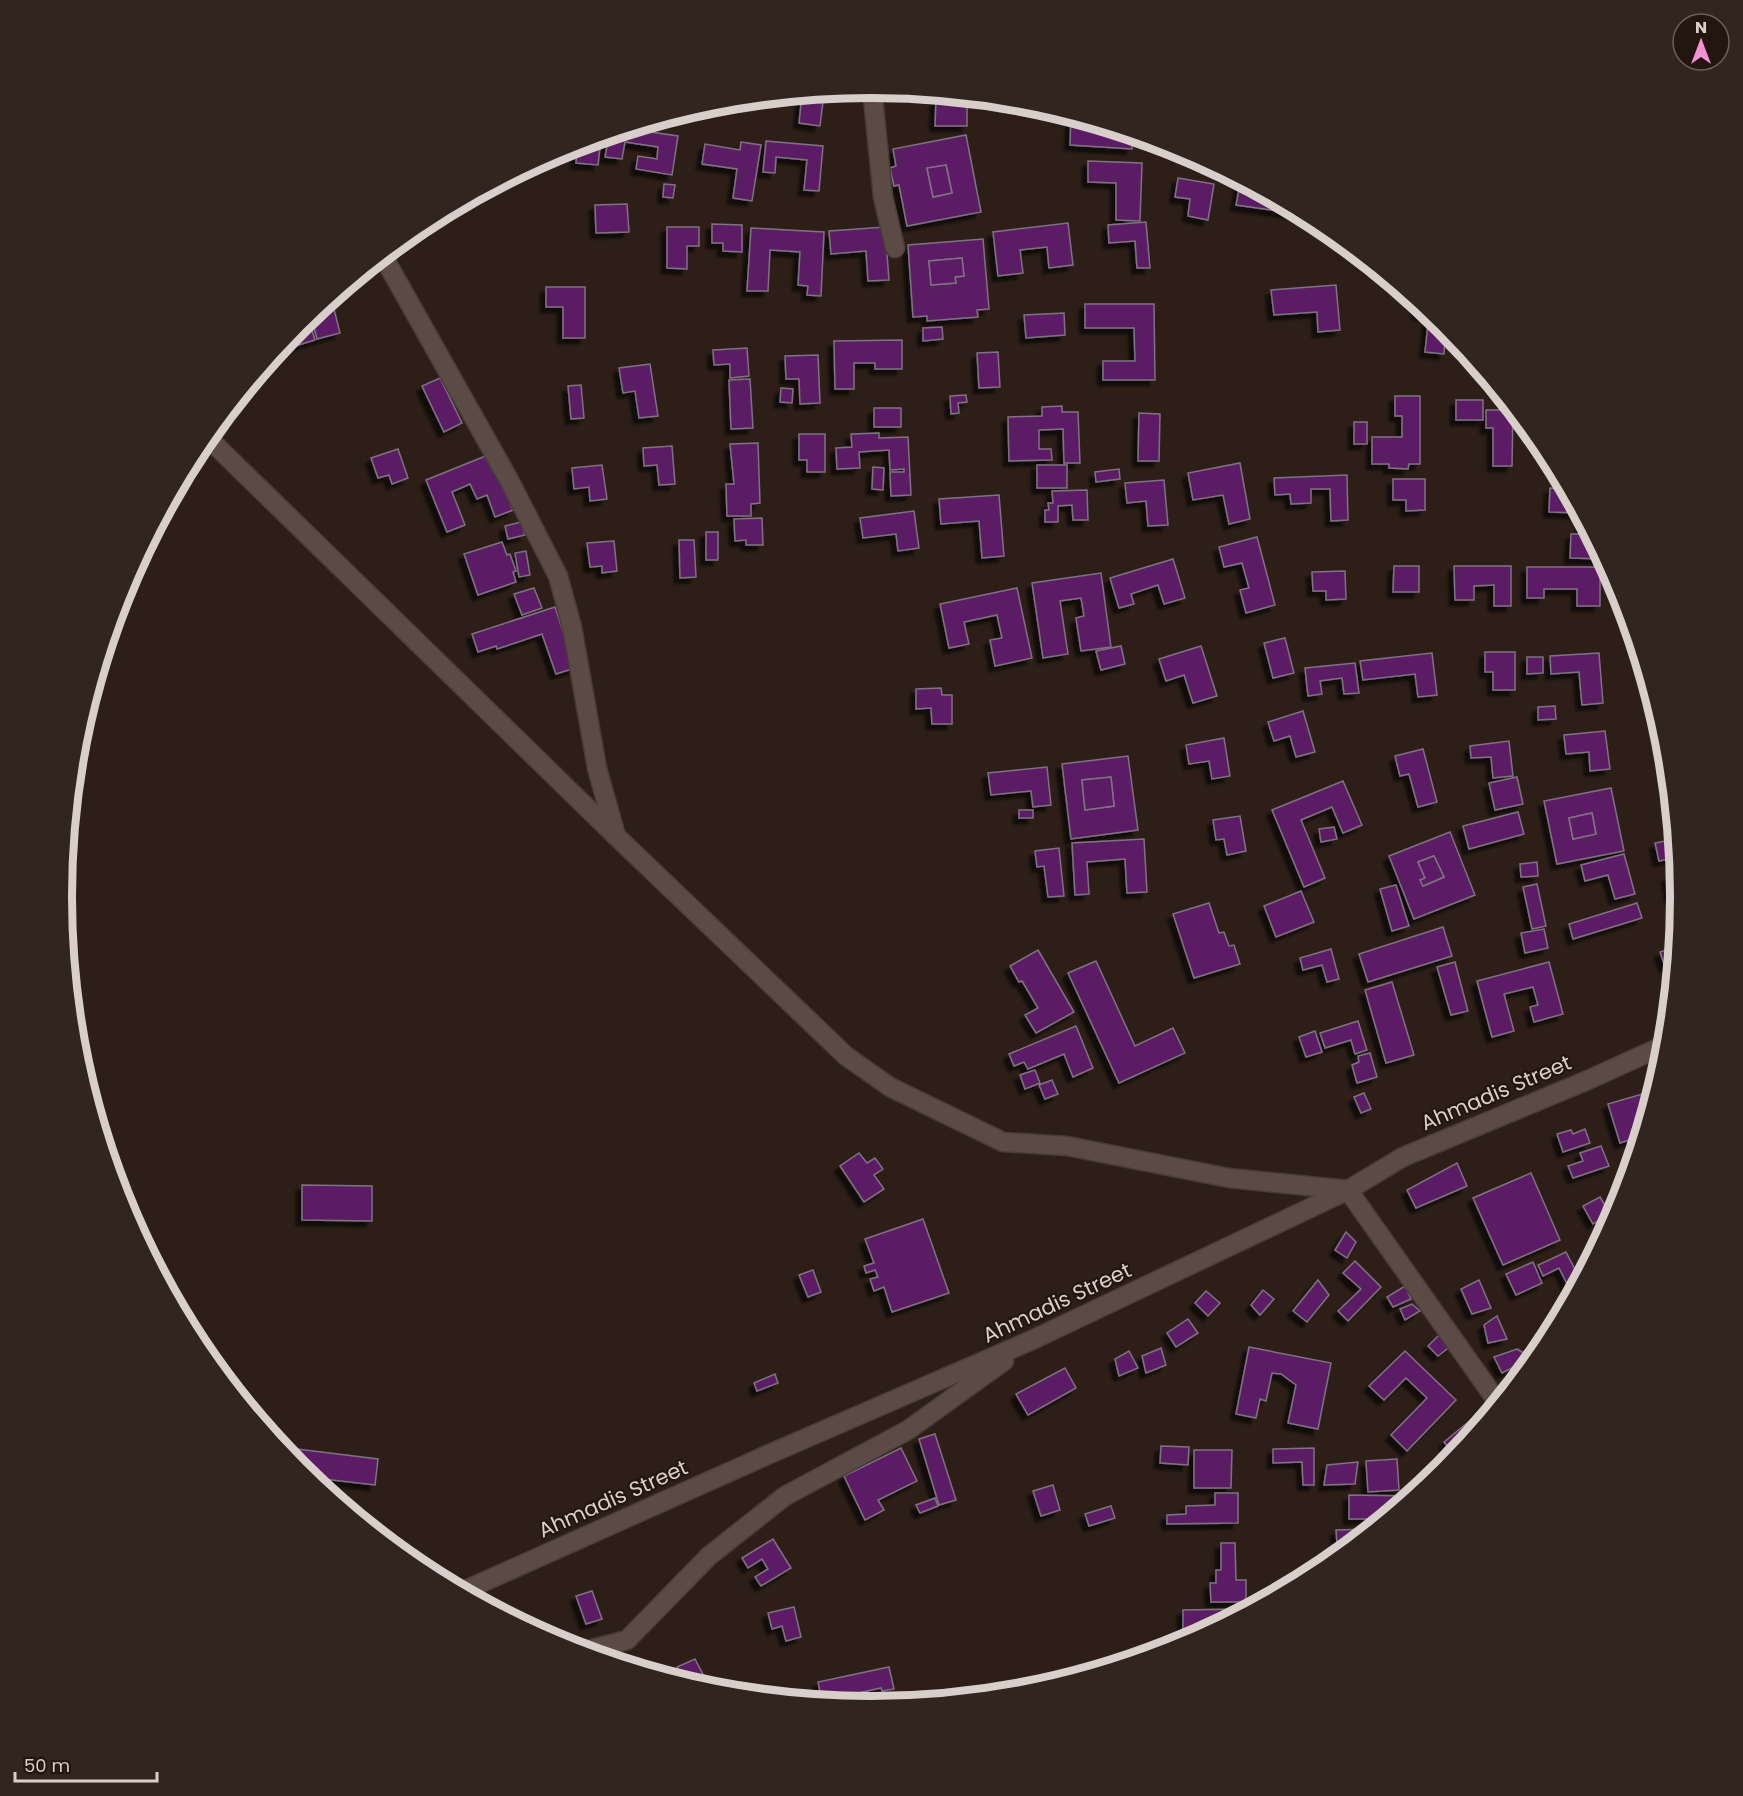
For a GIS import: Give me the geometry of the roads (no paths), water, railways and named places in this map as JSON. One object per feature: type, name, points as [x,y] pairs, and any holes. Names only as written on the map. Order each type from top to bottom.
[{"type":"street","points":[[873,98],[883,197],[895,248]]},
{"type":"street","points":[[387,263],[508,480],[558,576],[572,627],[597,768],[616,837]]},
{"type":"street","points":[[214,444],[616,837],[846,1056],[890,1087],[1003,1142],[1067,1146],[1229,1178],[1348,1190],[1495,1398]]},
{"type":"street","name":"Ahmadis Street","points":[[469,1588],[1032,1340],[1348,1190],[1403,1157],[1588,1080],[1657,1049]]},
{"type":"street","points":[[596,1648],[627,1640],[709,1556],[785,1496],[908,1430],[1032,1340]]}]
